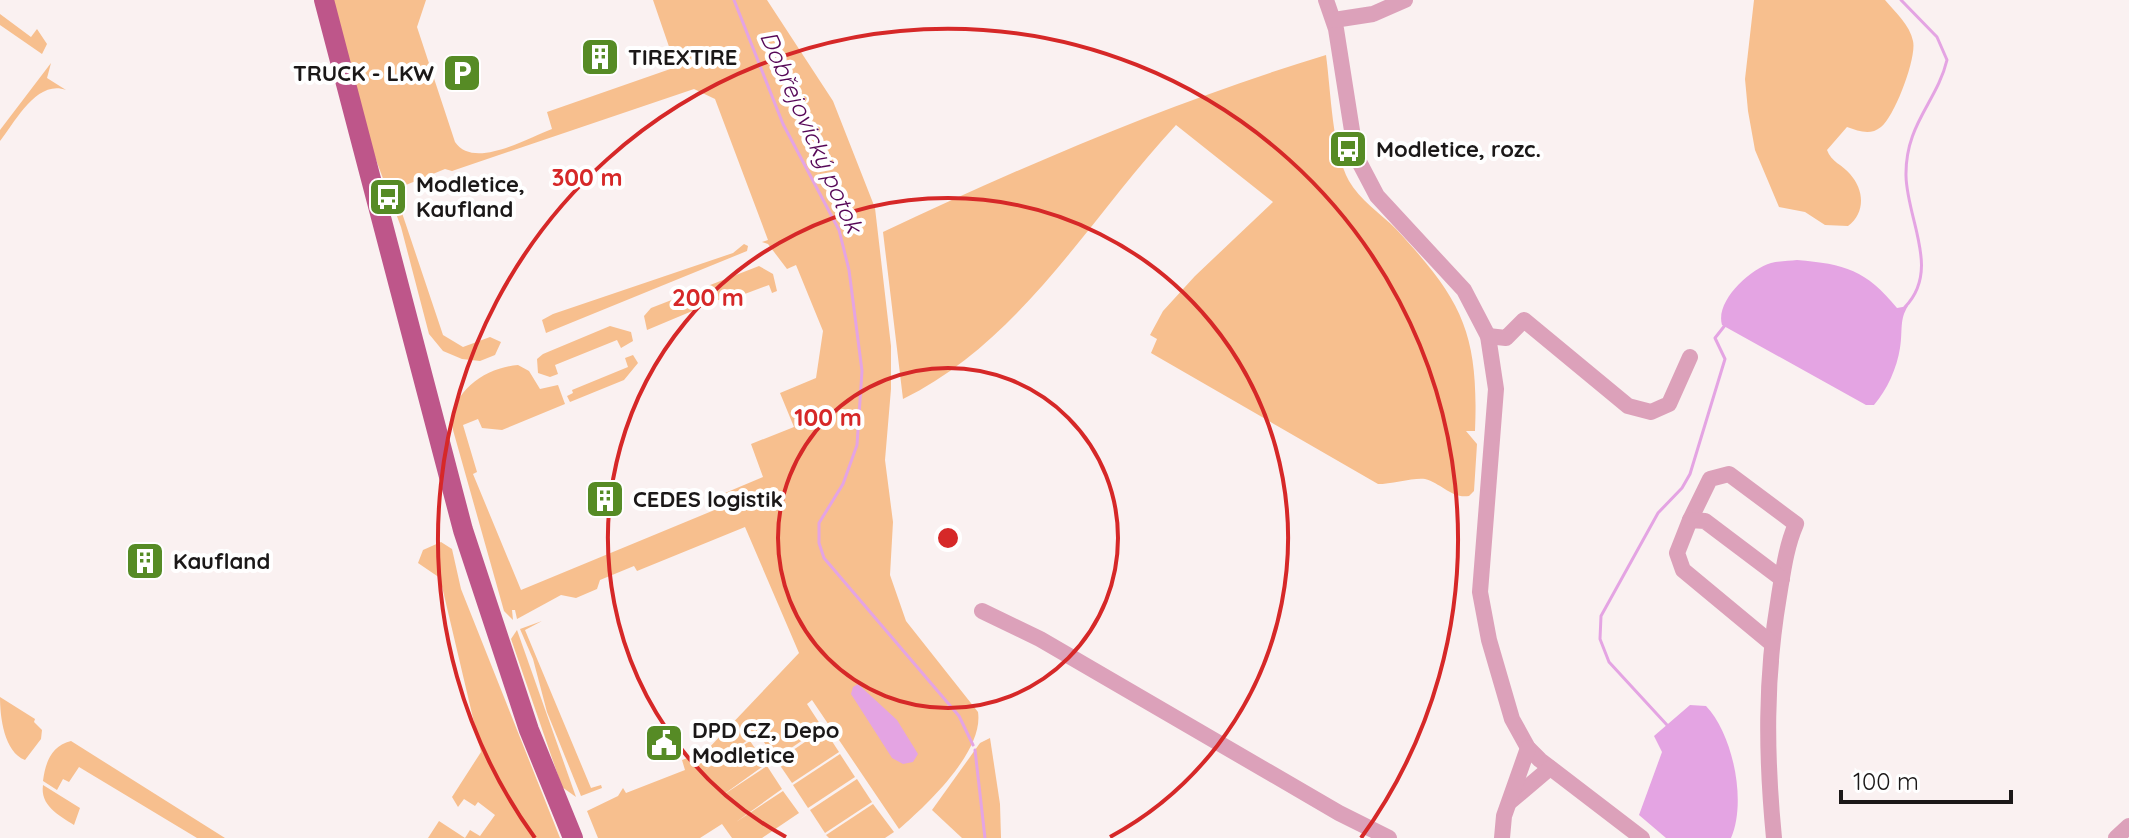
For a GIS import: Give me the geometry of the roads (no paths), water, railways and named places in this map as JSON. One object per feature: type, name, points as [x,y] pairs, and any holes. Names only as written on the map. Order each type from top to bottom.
[{"type":"main road","points":[[324,0],[463,530],[529,730],[573,838]]},
{"type":"street","points":[[1326,0],[1334,20],[1361,171],[1377,196],[1464,290],[1488,336],[1496,389],[1480,592],[1506,705],[1528,748],[1642,838]]},
{"type":"street","points":[[1334,20],[1373,14],[1405,0]]},
{"type":"street","points":[[1488,336],[1506,338],[1524,320],[1628,406],[1651,412],[1669,404],[1690,357]]},
{"type":"street","points":[[1771,643],[1683,570],[1677,553],[1710,479],[1729,474],[1738,478],[1796,524],[1771,643],[1766,725],[1774,838]]},
{"type":"street","points":[[1690,520],[1705,521],[1782,579]]},
{"type":"street","points":[[982,611],[1040,639],[1339,813],[1389,838]]},
{"type":"street","points":[[1502,838],[1510,801],[1528,748]]},
{"type":"street","points":[[1510,801],[1550,768]]},
{"type":"street","points":[[2116,838],[2129,826]]},
{"type":"waterway","name":"Dobřejovický potok","points":[[734,0],[783,124],[839,230],[849,270],[862,371],[857,445],[843,484],[819,523],[819,543],[824,558],[959,716],[973,745]]},
{"type":"waterway","points":[[1901,0],[1937,37],[1947,60],[1916,128],[1907,158],[1908,193],[1921,261],[1915,293],[1905,307]]},
{"type":"waterway","points":[[1667,725],[1609,662],[1600,639],[1601,616],[1658,513],[1682,488],[1690,474],[1725,359],[1715,338],[1726,324]]},
{"type":"waterway","name":"Dobřejovický potok","points":[[975,750],[985,838]]},
{"type":"place","name":"TIREXTIRE","points":[[600,57]]},
{"type":"place","name":"TRUCK - LKW","points":[[462,73]]},
{"type":"place","name":"Modletice, rozc.","points":[[1348,149]]},
{"type":"place","name":"Modletice, Kaufland","points":[[388,197]]},
{"type":"place","name":"CEDES logistik","points":[[605,499]]},
{"type":"place","name":"Kaufland","points":[[145,561]]},
{"type":"place","name":"DPD CZ, Depo Modletice","points":[[664,743]]}]
